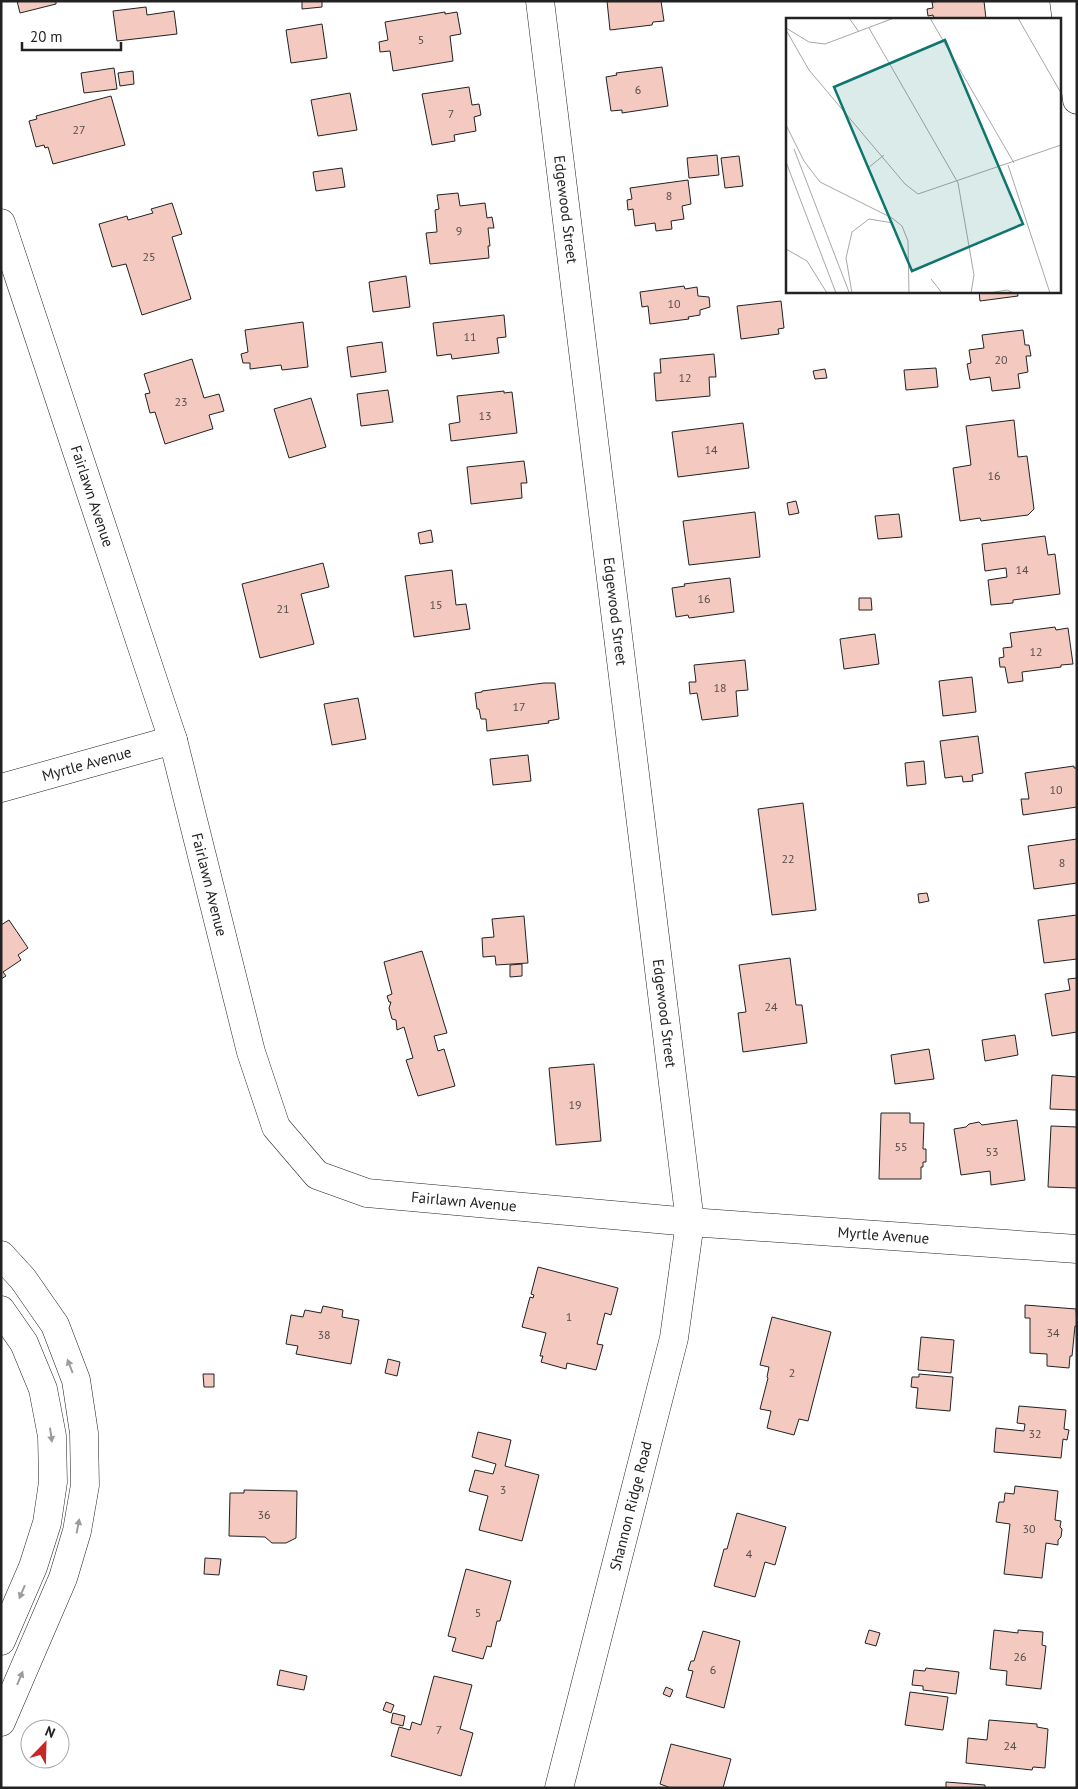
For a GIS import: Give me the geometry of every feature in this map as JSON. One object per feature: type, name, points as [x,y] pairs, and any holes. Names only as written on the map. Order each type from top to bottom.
[{"type":"main road","name":"Edgewood Street","points":[[540,1],[690,1222]]},
{"type":"main road","points":[[1064,1],[1077,100]]},
{"type":"main road","name":"Fairlawn Avenue","points":[[1,224],[172,740],[251,1052],[276,1127],[317,1175],[368,1192],[690,1222]]},
{"type":"main road","name":"Myrtle Avenue","points":[[1,788],[172,740]]},
{"type":"main road","name":"Myrtle Avenue","points":[[690,1222],[1077,1249]]},
{"type":"main road","name":"Shannon Ridge Road","points":[[559,1788],[674,1338],[690,1222]]},
{"type":"main road","points":[[1,1255],[23,1279],[55,1325],[76,1380],[84,1433],[85,1485],[78,1531],[63,1578],[1,1722]]},
{"type":"main road","points":[[1,1310],[24,1343],[42,1389],[52,1436],[53,1482],[47,1524],[33,1567],[1,1641]]},
{"type":"building","points":[[17,1],[56,1],[56,4],[20,13]]},
{"type":"building","points":[[302,1],[322,1],[322,7],[302,9]]},
{"type":"building","points":[[607,1],[661,1],[664,21],[653,22],[652,25],[610,30]]},
{"type":"building","points":[[984,1],[986,18],[934,18],[933,15],[928,16],[927,9],[933,8],[932,2]]},
{"type":"building","points":[[146,7],[147,15],[174,11],[177,34],[117,41],[113,11]]},
{"type":"building","points":[[445,12],[445,14],[457,12],[461,34],[450,36],[453,61],[393,71],[390,51],[380,52],[379,42],[388,40],[385,22]]},
{"type":"building","points":[[322,24],[327,58],[291,63],[286,30]]},
{"type":"building","points":[[662,67],[668,106],[622,113],[622,110],[611,111],[606,77],[617,75],[616,73]]},
{"type":"building","points":[[114,68],[117,89],[84,93],[81,73]]},
{"type":"building","points":[[133,71],[134,84],[120,86],[118,73]]},
{"type":"building","points":[[469,87],[472,105],[479,104],[481,115],[474,117],[476,131],[454,135],[455,141],[432,145],[422,94]]},
{"type":"building","points":[[350,93],[357,130],[318,136],[311,100]]},
{"type":"building","points":[[111,96],[125,145],[53,164],[48,147],[45,148],[44,145],[36,147],[29,121],[37,119],[36,116]]},
{"type":"building","points":[[717,155],[719,175],[689,178],[687,158]]},
{"type":"building","points":[[739,156],[743,186],[725,188],[721,158]]},
{"type":"building","points":[[342,168],[345,187],[316,191],[313,172]]},
{"type":"building","points":[[688,180],[691,204],[682,206],[684,219],[671,221],[672,229],[656,231],[655,223],[635,226],[633,209],[628,210],[627,200],[632,199],[630,188]]},
{"type":"building","points":[[458,193],[460,206],[485,203],[487,218],[492,217],[494,228],[488,228],[489,258],[430,264],[426,233],[437,232],[435,210],[439,209],[437,195]]},
{"type":"building","points":[[172,203],[182,234],[172,237],[191,299],[142,315],[126,264],[112,267],[99,224],[127,216],[128,220],[153,213],[151,209]]},
{"type":"building","points":[[406,276],[410,307],[373,312],[369,282]]},
{"type":"building","points":[[684,286],[685,289],[697,287],[698,296],[709,297],[710,307],[700,310],[700,315],[688,317],[689,319],[650,324],[648,306],[642,307],[640,292]]},
{"type":"building","points":[[979,292],[1017,292],[1018,296],[980,301]]},
{"type":"building","points":[[781,301],[784,328],[778,329],[779,334],[741,339],[737,306]]},
{"type":"building","points":[[504,315],[506,337],[497,338],[499,353],[452,359],[451,354],[437,356],[433,323]]},
{"type":"building","points":[[303,322],[308,367],[282,370],[281,365],[250,369],[250,363],[243,363],[241,354],[248,352],[245,330]]},
{"type":"building","points":[[1023,330],[1025,345],[1029,345],[1031,356],[1026,356],[1028,372],[1018,374],[1020,388],[992,391],[990,377],[970,380],[967,364],[971,363],[969,350],[984,348],[982,335]]},
{"type":"building","points":[[382,342],[386,372],[351,377],[347,347]]},
{"type":"building","points":[[714,354],[716,377],[709,377],[710,396],[656,401],[654,373],[661,373],[660,359]]},
{"type":"building","points":[[192,359],[204,398],[219,394],[224,411],[209,415],[213,429],[165,444],[155,412],[150,413],[145,394],[150,393],[144,374]]},
{"type":"building","points":[[936,368],[938,387],[906,390],[904,370]]},
{"type":"building","points":[[825,369],[827,378],[815,379],[813,371]]},
{"type":"building","points":[[388,390],[393,422],[361,426],[357,394]]},
{"type":"building","points":[[504,391],[504,393],[512,392],[517,433],[451,441],[449,424],[460,422],[457,396]]},
{"type":"building","points":[[311,398],[326,447],[289,458],[274,409]]},
{"type":"building","points":[[1014,420],[1018,457],[1027,456],[1034,509],[1028,515],[981,521],[980,518],[960,521],[953,468],[971,465],[966,426]]},
{"type":"building","points":[[743,423],[749,468],[678,477],[672,432]]},
{"type":"building","points":[[524,461],[527,483],[521,483],[522,498],[471,504],[467,467]]},
{"type":"building","points":[[796,501],[799,513],[789,515],[787,503]]},
{"type":"building","points":[[755,512],[760,557],[689,565],[683,521]]},
{"type":"building","points":[[899,514],[902,537],[878,539],[875,516]]},
{"type":"building","points":[[431,530],[433,542],[420,544],[418,533]]},
{"type":"building","points":[[1045,536],[1048,555],[1055,554],[1060,594],[991,605],[988,580],[1007,577],[1006,568],[985,571],[982,544]]},
{"type":"building","points":[[323,563],[329,587],[301,594],[314,644],[260,658],[242,584]]},
{"type":"building","points":[[452,570],[456,605],[466,604],[470,629],[414,637],[405,576]]},
{"type":"building","points":[[730,578],[734,612],[689,618],[688,615],[676,617],[672,588],[685,586],[684,584]]},
{"type":"building","points":[[859,598],[871,598],[872,610],[859,610]]},
{"type":"building","points":[[1055,627],[1056,630],[1068,628],[1073,664],[1022,672],[1023,681],[1008,683],[1005,667],[1000,667],[999,658],[1004,657],[1003,648],[1012,647],[1010,633]]},
{"type":"building","points":[[875,634],[879,664],[844,669],[840,639]]},
{"type":"building","points":[[745,660],[748,690],[736,691],[738,716],[702,720],[697,693],[690,694],[689,682],[696,682],[694,665]]},
{"type":"building","points":[[972,677],[976,712],[943,716],[939,681]]},
{"type":"building","points":[[555,683],[559,719],[548,721],[549,723],[487,731],[486,719],[481,719],[479,709],[477,709],[475,693]]},
{"type":"building","points":[[358,698],[366,739],[332,745],[324,704]]},
{"type":"building","points":[[978,736],[983,773],[972,775],[973,781],[963,782],[962,776],[945,778],[940,741]]},
{"type":"building","points":[[528,755],[531,781],[493,785],[490,759]]},
{"type":"building","points":[[924,761],[926,784],[907,786],[905,763]]},
{"type":"building","points":[[1074,766],[1074,768],[1077,768],[1077,807],[1023,815],[1021,799],[1029,799],[1025,773]]},
{"type":"building","points":[[803,803],[816,910],[772,915],[758,809]]},
{"type":"building","points":[[1077,839],[1077,883],[1034,889],[1028,846]]},
{"type":"building","points":[[927,893],[929,901],[919,903],[918,894]]},
{"type":"building","points":[[1077,915],[1077,959],[1044,963],[1038,920]]},
{"type":"building","points":[[524,916],[528,963],[496,965],[495,956],[483,957],[482,938],[494,937],[492,919]]},
{"type":"building","points":[[9,920],[28,948],[18,955],[21,960],[3,972],[6,976],[1,979],[1,925]]},
{"type":"building","points":[[422,951],[447,1033],[434,1036],[438,1051],[444,1049],[455,1086],[418,1096],[406,1060],[413,1058],[404,1027],[397,1030],[396,1020],[392,1019],[389,1008],[391,1002],[389,1002],[387,996],[392,994],[384,962]]},
{"type":"building","points":[[790,958],[796,1005],[802,1005],[807,1043],[743,1052],[738,1013],[746,1012],[739,965]]},
{"type":"building","points":[[522,964],[522,976],[510,977],[510,965]]},
{"type":"building","points":[[1077,978],[1077,1032],[1052,1036],[1045,994],[1070,990],[1068,979]]},
{"type":"building","points":[[1015,1035],[1018,1055],[985,1061],[982,1040]]},
{"type":"building","points":[[929,1049],[934,1079],[895,1084],[891,1055]]},
{"type":"building","points":[[594,1064],[601,1141],[556,1145],[549,1068]]},
{"type":"building","points":[[1052,1075],[1077,1077],[1077,1110],[1050,1109]]},
{"type":"building","points":[[881,1113],[910,1113],[910,1123],[924,1123],[923,1149],[926,1149],[926,1162],[923,1162],[923,1167],[921,1167],[921,1179],[879,1179]]},
{"type":"building","points":[[1017,1120],[1025,1180],[991,1185],[990,1171],[961,1175],[954,1129],[979,1122],[982,1125]]},
{"type":"building","points":[[1051,1126],[1077,1127],[1077,1188],[1048,1187]]},
{"type":"building","points":[[538,1267],[618,1288],[611,1315],[605,1313],[597,1344],[603,1345],[596,1370],[567,1363],[566,1369],[541,1362],[543,1356],[540,1356],[546,1333],[522,1327],[530,1297],[533,1298],[534,1295],[531,1294]]},
{"type":"building","points":[[1025,1305],[1076,1309],[1077,1326],[1075,1326],[1069,1368],[1047,1366],[1047,1354],[1030,1353],[1030,1318],[1025,1318]]},
{"type":"building","points":[[323,1306],[343,1310],[342,1317],[359,1320],[351,1364],[296,1354],[298,1346],[286,1344],[291,1315],[303,1317],[305,1310],[321,1313]]},
{"type":"building","points":[[772,1317],[831,1332],[808,1421],[799,1419],[794,1435],[767,1428],[771,1411],[760,1409],[769,1367],[760,1365]]},
{"type":"building","points":[[921,1337],[954,1340],[951,1373],[918,1370]]},
{"type":"building","points":[[388,1359],[400,1362],[397,1376],[385,1373]]},
{"type":"building","points":[[203,1374],[214,1374],[214,1387],[204,1387]]},
{"type":"building","points":[[919,1374],[953,1377],[950,1411],[916,1408],[918,1388],[911,1387],[912,1377],[919,1377]]},
{"type":"building","points":[[1019,1406],[1066,1410],[1064,1429],[1069,1430],[1067,1440],[1063,1439],[1061,1458],[994,1452],[996,1428],[1024,1431],[1025,1424],[1017,1423]]},
{"type":"building","points":[[478,1432],[511,1440],[505,1466],[539,1475],[522,1541],[479,1530],[488,1496],[469,1491],[475,1470],[493,1474],[496,1464],[472,1457]]},
{"type":"building","points":[[1015,1486],[1058,1491],[1055,1520],[1061,1521],[1061,1537],[1058,1540],[1058,1545],[1046,1543],[1042,1578],[1004,1574],[1010,1524],[996,1522],[999,1502],[1004,1502],[1005,1493],[1014,1494]]},
{"type":"building","points":[[244,1490],[297,1491],[296,1538],[286,1543],[272,1543],[265,1537],[229,1536],[230,1493],[244,1493]]},
{"type":"building","points":[[737,1513],[786,1527],[775,1565],[765,1562],[755,1597],[714,1586],[724,1549],[727,1549]]},
{"type":"building","points":[[205,1558],[221,1559],[219,1575],[204,1574]]},
{"type":"building","points":[[466,1569],[511,1581],[500,1621],[497,1621],[491,1647],[487,1646],[483,1659],[452,1651],[456,1638],[448,1636]]},
{"type":"building","points":[[869,1630],[880,1633],[876,1646],[865,1643]]},
{"type":"building","points":[[994,1630],[1018,1633],[1018,1630],[1043,1632],[1042,1645],[1046,1646],[1041,1689],[1006,1685],[1007,1671],[990,1669]]},
{"type":"building","points":[[703,1631],[740,1641],[724,1708],[686,1697],[693,1671],[688,1670],[691,1661],[694,1661]]},
{"type":"building","points":[[926,1668],[959,1672],[956,1694],[923,1690],[923,1686],[912,1685],[914,1670],[925,1671]]},
{"type":"building","points":[[280,1670],[307,1676],[304,1690],[277,1685]]},
{"type":"building","points":[[434,1676],[472,1685],[460,1729],[473,1733],[461,1776],[391,1756],[399,1727],[410,1730],[412,1722],[421,1725]]},
{"type":"building","points":[[666,1687],[673,1690],[670,1697],[663,1694]]},
{"type":"building","points":[[910,1692],[948,1697],[943,1730],[905,1725]]},
{"type":"building","points":[[386,1702],[394,1705],[391,1713],[383,1710]]},
{"type":"building","points":[[393,1713],[405,1716],[403,1726],[391,1723]]},
{"type":"building","points":[[989,1720],[1037,1724],[1037,1727],[1048,1729],[1045,1768],[1033,1767],[1032,1770],[966,1763],[968,1738],[987,1740]]},
{"type":"building","points":[[671,1744],[731,1759],[723,1788],[671,1788],[660,1784]]},
{"type":"building","points":[[946,1782],[985,1785],[985,1788],[946,1788]]}]
